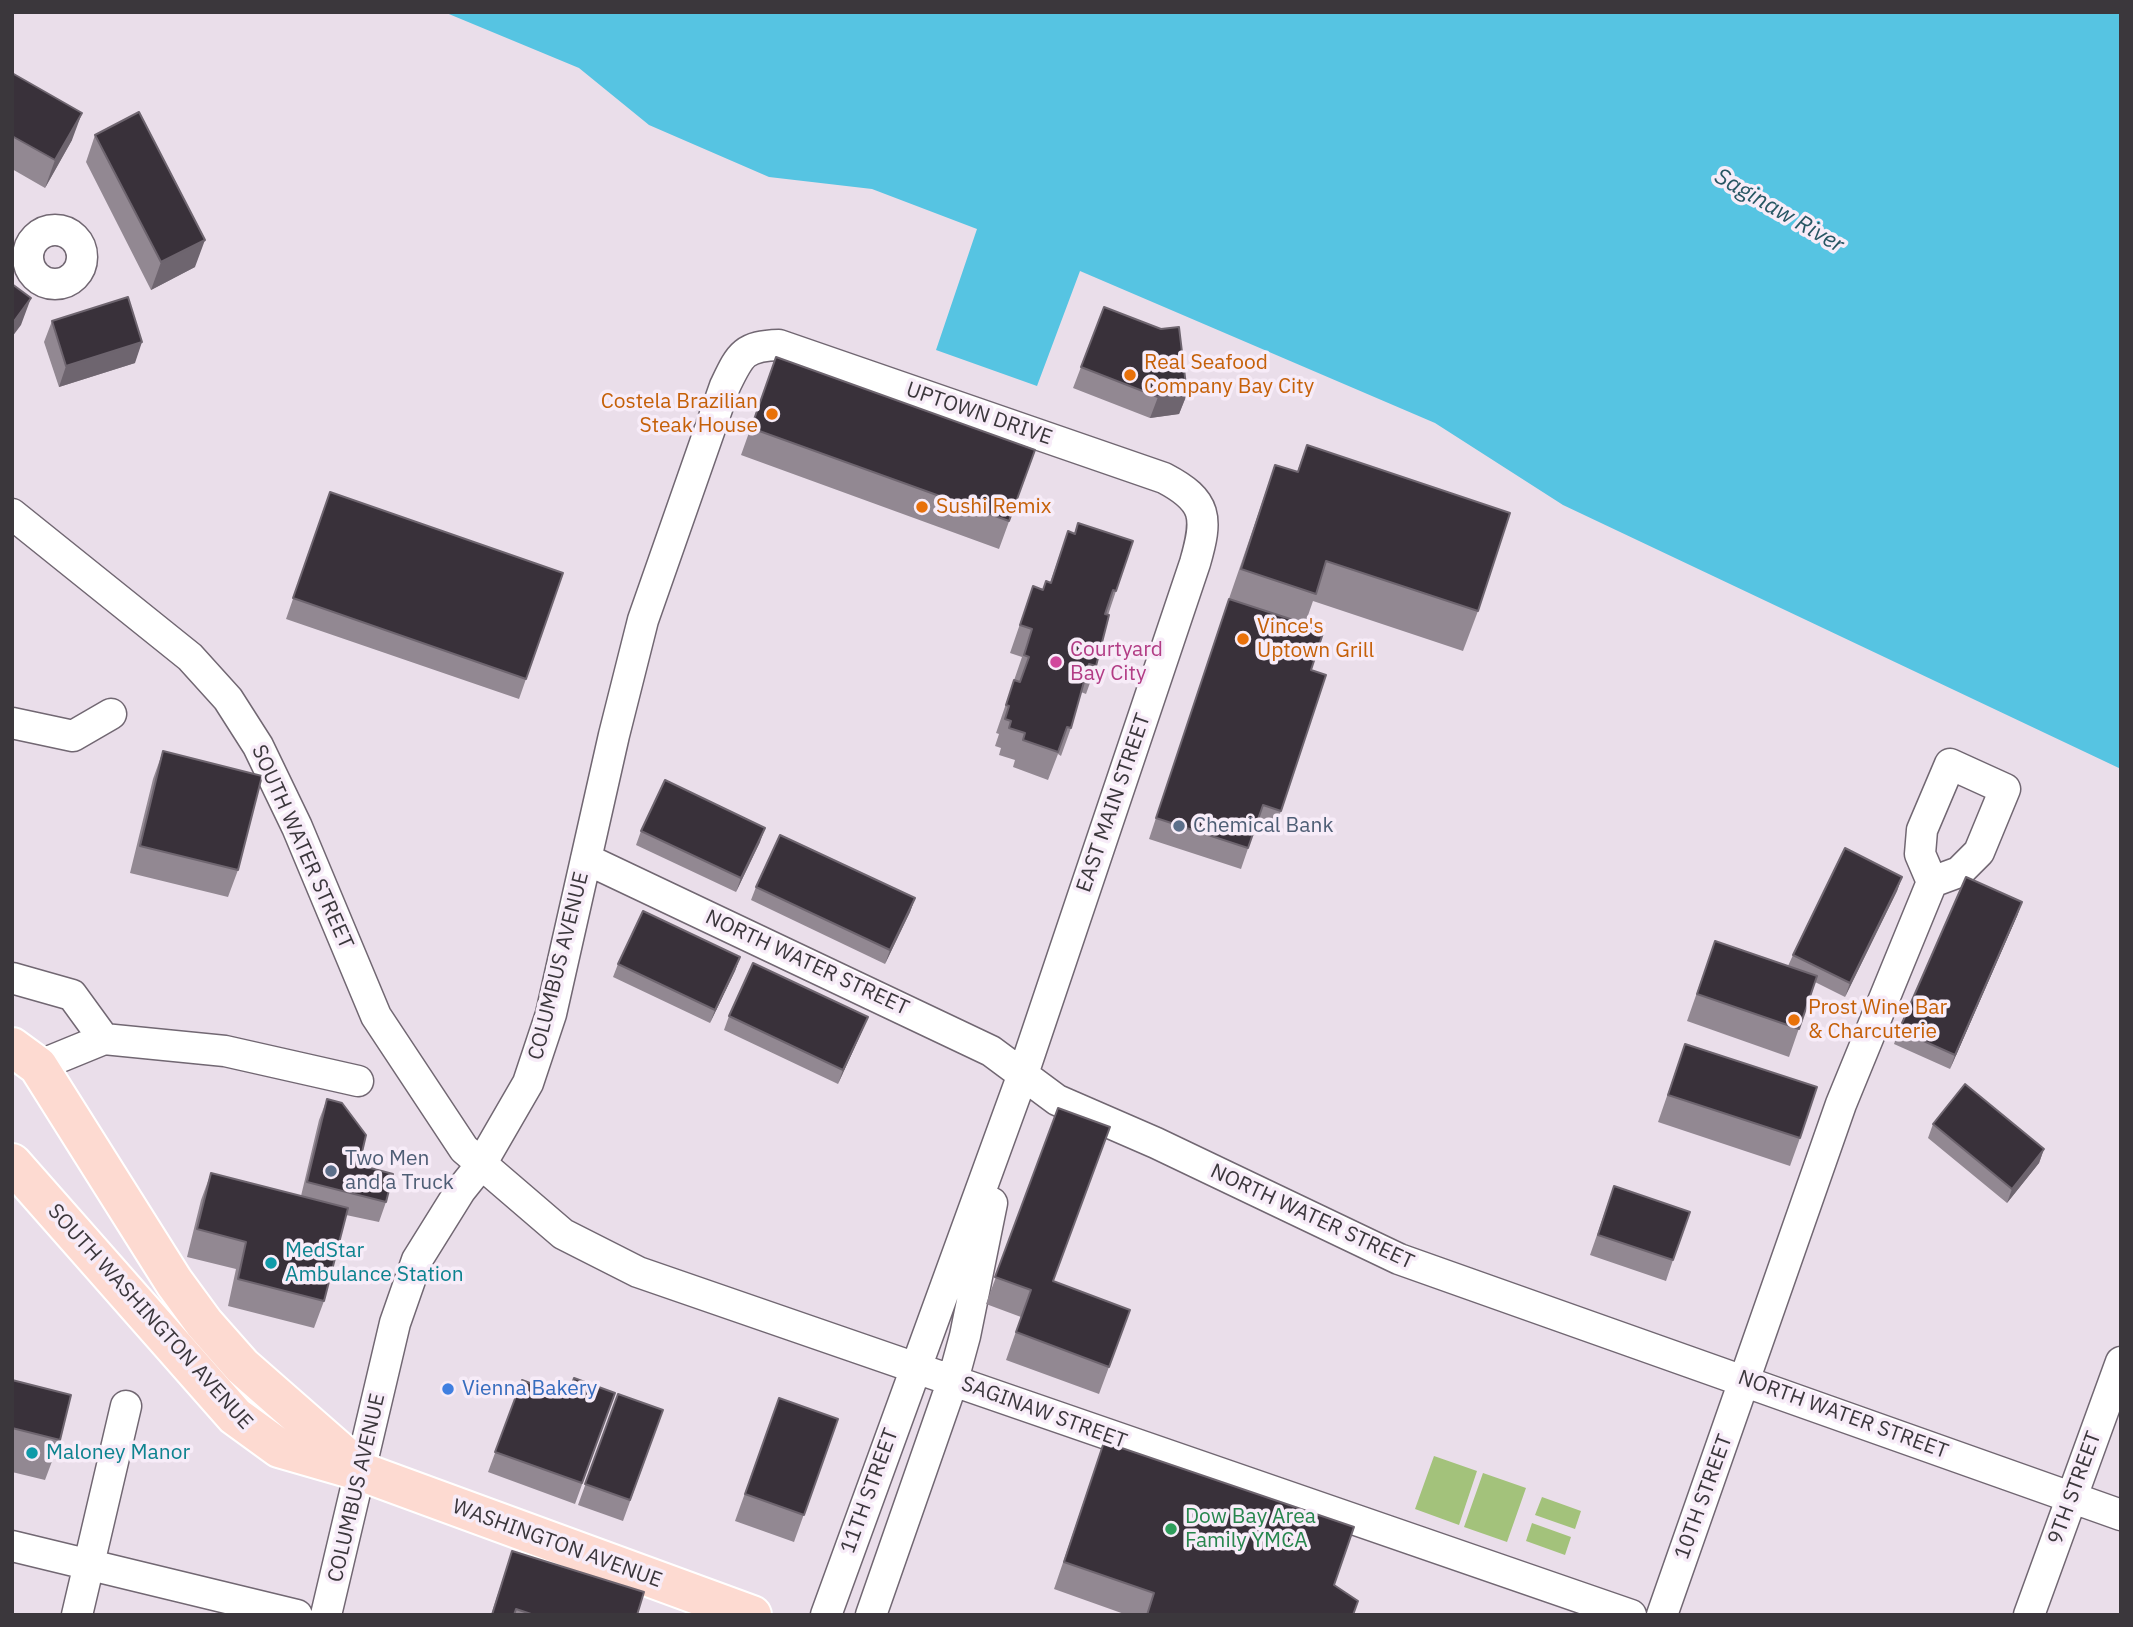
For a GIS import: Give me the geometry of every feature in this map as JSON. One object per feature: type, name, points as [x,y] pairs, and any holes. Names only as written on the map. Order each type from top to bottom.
[{"type":"main road","name":"SOUTH WASHINGTON AVENUE","points":[[21,1062],[204,1323],[242,1366],[362,1472]]},
{"type":"main road","name":"SOUTH WASHINGTON AVENUE","points":[[12,1163],[235,1416],[279,1448],[362,1472]]},
{"type":"main road","name":"WASHINGTON AVENUE","points":[[362,1472],[752,1615]]},
{"type":"street","name":"UPTOWN DRIVE","points":[[754,345],[779,345],[1164,478],[1184,489],[1198,502]]},
{"type":"street","name":"COLUMBUS AVENUE","points":[[326,1615],[362,1472],[395,1323],[417,1260],[460,1191],[480,1166],[528,1083],[551,1014],[643,620],[724,386],[738,358],[754,345]]},
{"type":"street","name":"EAST MAIN STREET","points":[[914,1367],[931,1330],[1023,1074],[1195,563],[1204,533],[1198,502]]},
{"type":"street","name":"SOUTH WATER STREET","points":[[12,514],[190,657],[228,699],[258,746],[297,827],[376,1016],[430,1100],[464,1149],[480,1166]]},
{"type":"street","points":[[12,723],[73,736],[111,715]]},
{"type":"street","name":"NORTH WATER STREET","points":[[586,859],[991,1051],[1057,1100],[1156,1143],[1399,1259],[2121,1515]]},
{"type":"street","name":"10TH STREET","points":[[1662,1615],[1841,1104],[1932,882]]},
{"type":"street","points":[[12,978],[72,995],[104,1039]]},
{"type":"street","points":[[21,1062],[104,1039],[225,1051],[358,1081]]},
{"type":"street","name":"EAST MAIN STREET","points":[[871,1615],[953,1380],[965,1336],[1012,1103]]},
{"type":"street","name":"SAGINAW STREET","points":[[480,1166],[563,1234],[638,1272],[1631,1615]]},
{"type":"street","name":"9TH STREET","points":[[2029,1615],[2121,1362]]},
{"type":"street","name":"11TH STREET","points":[[826,1615],[914,1367]]},
{"type":"street","points":[[77,1615],[126,1406]]},
{"type":"street","points":[[12,1546],[296,1615]]},
{"type":"green space","points":[[1434,1456],[1477,1471],[1459,1525],[1415,1509]]},
{"type":"green space","points":[[1483,1473],[1526,1488],[1507,1542],[1464,1527]]},
{"type":"green space","points":[[1542,1497],[1581,1511],[1575,1529],[1535,1515]]},
{"type":"green space","points":[[1532,1523],[1571,1537],[1565,1555],[1526,1541]]},
{"type":"water","name":"Saginaw River","points":[[444,12],[2121,12],[2121,769],[1563,505],[1435,423],[1080,271],[1037,386],[936,350],[977,229],[872,189],[769,177],[649,125],[579,68]]},
{"type":"building","points":[[12,73],[82,113],[55,160],[12,136]]},
{"type":"building","points":[[139,112],[205,240],[161,262],[95,135]]},
{"type":"building","points":[[12,284],[31,298],[12,324]]},
{"type":"building","points":[[128,297],[142,342],[66,366],[52,321]]},
{"type":"building","points":[[1104,307],[1161,329],[1179,327],[1187,394],[1158,397],[1081,367]]},
{"type":"building","points":[[776,357],[1035,450],[1009,521],[751,428]]},
{"type":"building","points":[[1307,445],[1510,513],[1478,611],[1326,561],[1316,594],[1241,569],[1275,465],[1298,472]]},
{"type":"building","points":[[330,492],[563,573],[526,679],[293,598]]},
{"type":"building","name":"Courtyard Bay City","points":[[1078,523],[1133,541],[1105,614],[1109,615],[1096,666],[1089,664],[1071,728],[1067,727],[1058,752],[1023,740],[1025,733],[1009,728],[1011,721],[1005,719],[1009,706],[1006,705],[1014,680],[1020,682],[1029,657],[1024,655],[1032,629],[1020,625],[1033,586],[1043,590],[1046,581],[1051,583],[1068,531],[1075,534]]},
{"type":"building","points":[[1229,599],[1324,630],[1311,670],[1326,675],[1281,811],[1263,805],[1248,848],[1156,818]]},
{"type":"building","points":[[163,751],[262,776],[238,870],[140,846]]},
{"type":"building","points":[[665,780],[765,828],[741,878],[641,831]]},
{"type":"building","points":[[780,835],[915,898],[890,950],[756,887]]},
{"type":"building","points":[[1845,848],[1902,877],[1850,983],[1793,955]]},
{"type":"building","points":[[1966,877],[2022,902],[1955,1055],[1899,1030]]},
{"type":"building","points":[[643,911],[740,957],[715,1010],[618,964]]},
{"type":"building","points":[[1715,941],[1817,976],[1799,1029],[1697,994]]},
{"type":"building","points":[[753,963],[868,1017],[843,1070],[729,1016]]},
{"type":"building","points":[[1685,1044],[1817,1087],[1800,1138],[1668,1095]]},
{"type":"building","points":[[1965,1084],[2044,1149],[2012,1189],[1933,1124]]},
{"type":"building","points":[[327,1099],[342,1103],[366,1135],[359,1165],[393,1174],[386,1202],[307,1182]]},
{"type":"building","points":[[1058,1108],[1110,1127],[1053,1281],[1130,1310],[1109,1367],[1016,1332],[1031,1290],[995,1277]]},
{"type":"building","name":"MedStar Ambulance Station","points":[[211,1173],[348,1208],[324,1301],[238,1279],[246,1242],[197,1229]]},
{"type":"building","points":[[1614,1186],[1690,1212],[1673,1260],[1598,1235]]},
{"type":"building","points":[[574,1378],[615,1393],[582,1483],[495,1452],[522,1380],[567,1397]]},
{"type":"building","points":[[12,1380],[71,1395],[60,1440],[12,1428]]},
{"type":"building","points":[[618,1394],[663,1410],[630,1500],[585,1484]]},
{"type":"building","points":[[779,1398],[838,1419],[804,1515],[745,1494]]},
{"type":"building","name":"Dow Bay Area Family YMCA","points":[[1104,1442],[1354,1527],[1334,1585],[1358,1601],[1353,1615],[1147,1615],[1154,1593],[1064,1562]]},
{"type":"building","points":[[512,1551],[644,1592],[637,1615],[534,1615],[516,1609],[514,1615],[492,1615]]},
{"type":"place","name":"Real Seafood Company Bay City","points":[[1130,375]]},
{"type":"place","name":"Costela Brazilian Steak House","points":[[772,414]]},
{"type":"place","name":"Sushi Remix","points":[[922,507]]},
{"type":"place","name":"Vince's Uptown Grill","points":[[1243,639]]},
{"type":"place","name":"Courtyard Bay City","points":[[1056,662]]},
{"type":"place","name":"Chemical Bank","points":[[1179,826]]},
{"type":"place","name":"Prost Wine Bar & Charcuterie","points":[[1794,1020]]},
{"type":"place","name":"Two Men and a Truck","points":[[331,1171]]},
{"type":"place","name":"MedStar Ambulance Station","points":[[271,1263]]},
{"type":"place","name":"Vienna Bakery","points":[[448,1389]]},
{"type":"place","name":"Maloney Manor","points":[[32,1453]]},
{"type":"place","name":"Dow Bay Area Family YMCA","points":[[1171,1529]]}]
